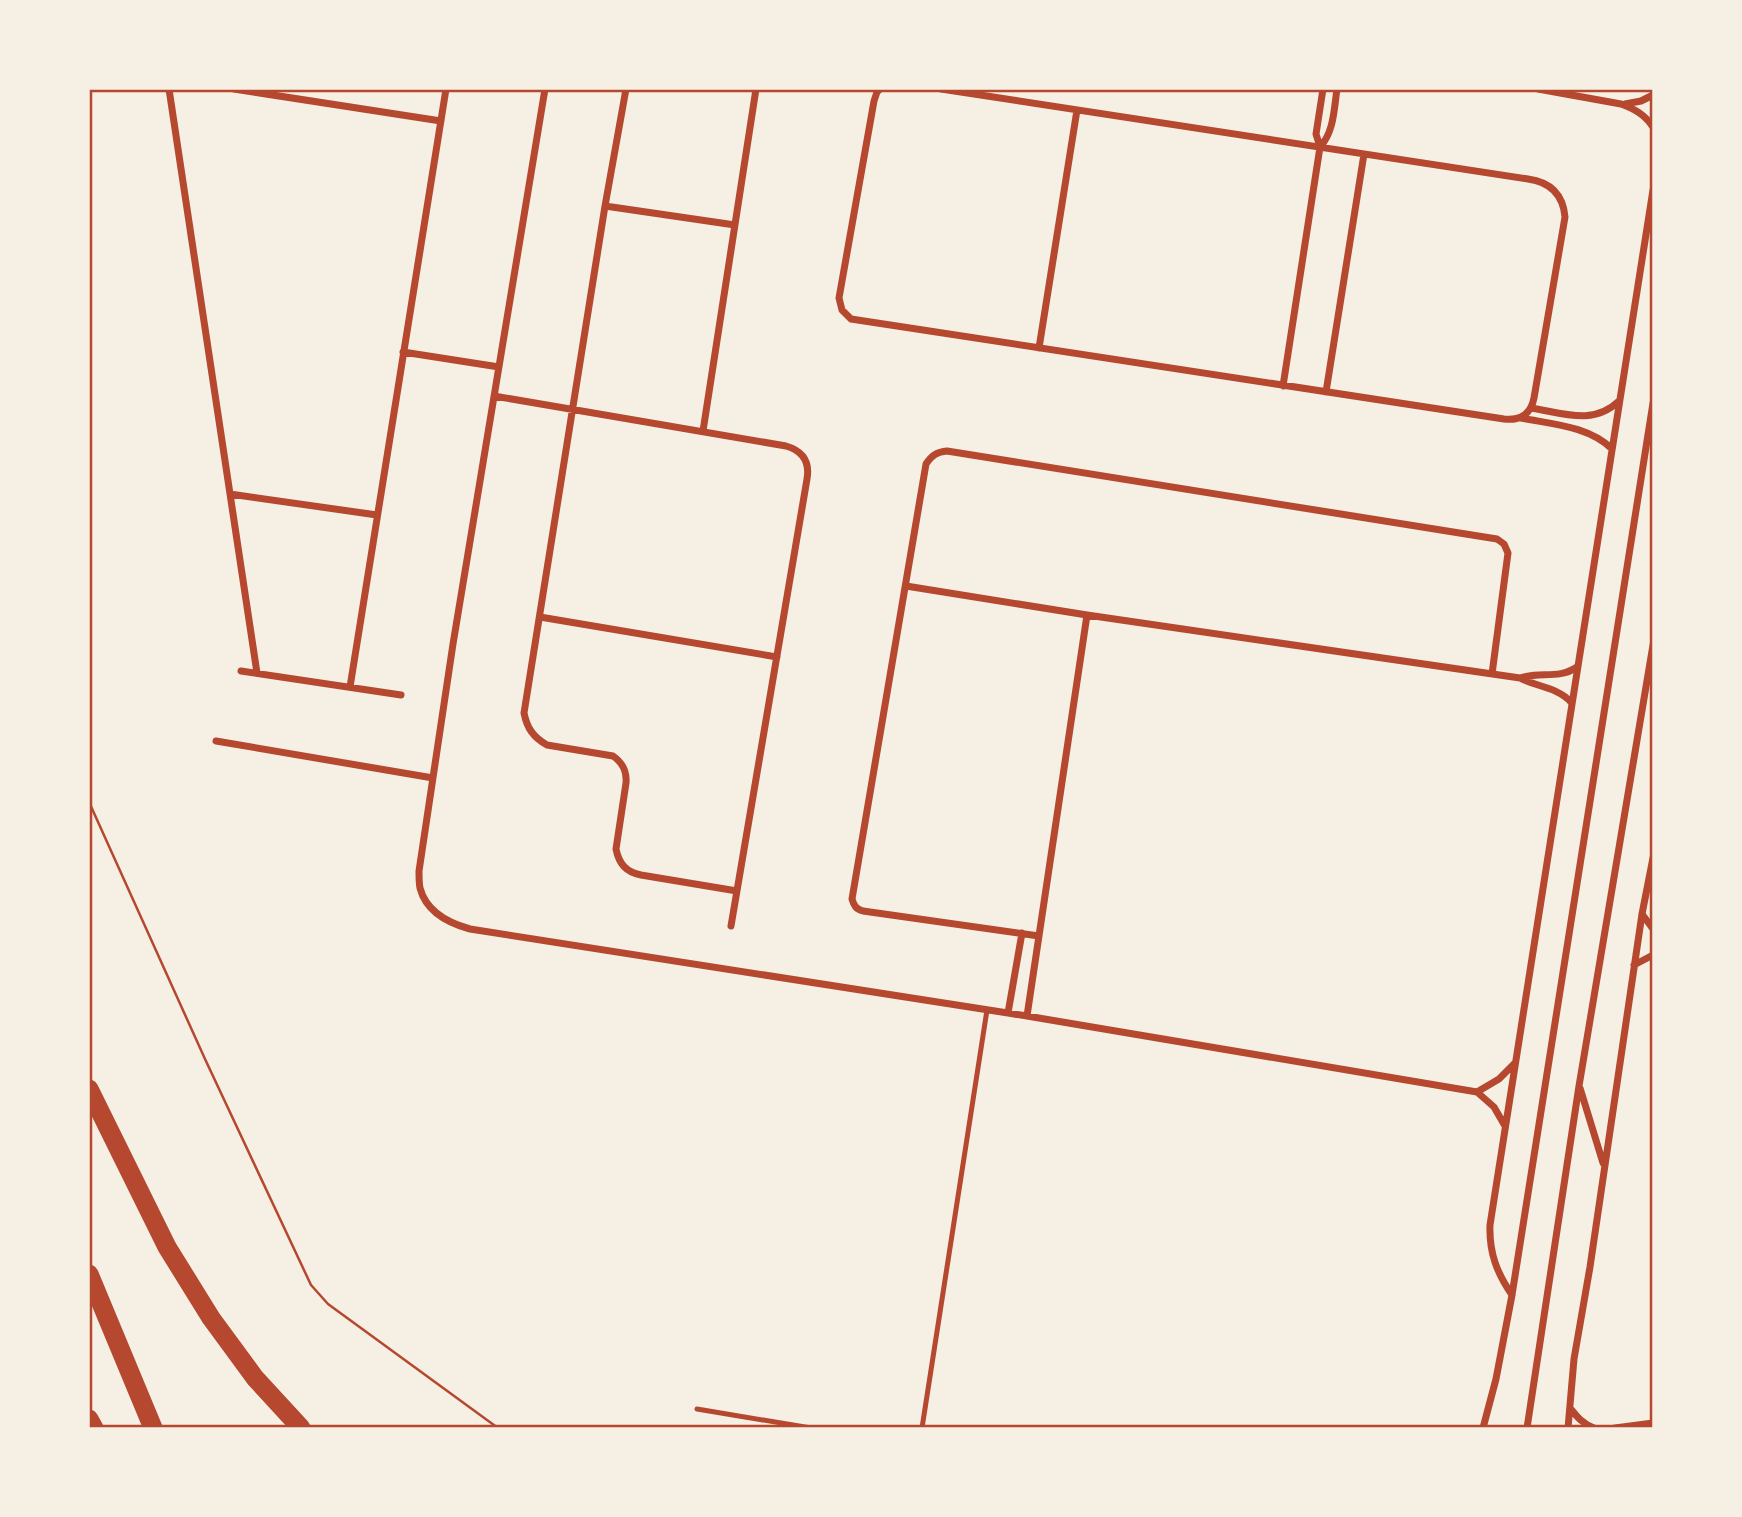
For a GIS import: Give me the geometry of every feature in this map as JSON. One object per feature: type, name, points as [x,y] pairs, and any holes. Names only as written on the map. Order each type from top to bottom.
[{"type":"highway","points":[[89,1089],[167,1247],[198,1298],[255,1378],[301,1428]]},
{"type":"highway","points":[[89,1274],[153,1428]]},
{"type":"highway","points":[[89,1419],[94,1428]]},
{"type":"street","points":[[169,89],[257,673]]},
{"type":"street","points":[[234,89],[441,121]]},
{"type":"street","points":[[350,687],[446,89]]},
{"type":"street","points":[[545,89],[419,871],[420,888],[428,904],[453,924],[483,931],[1027,1016],[1477,1092],[1494,1107],[1505,1126]]},
{"type":"street","points":[[626,89],[524,713],[531,732],[547,745],[613,757],[624,767],[626,783],[615,849],[617,859],[623,867],[640,875],[737,891]]},
{"type":"street","points":[[703,432],[756,89]]},
{"type":"street","points":[[880,89],[874,101],[839,298],[842,310],[851,319],[1504,419],[1521,418],[1587,432],[1612,449]]},
{"type":"street","points":[[941,89],[1538,180],[1547,184],[1560,198],[1565,217],[1534,398],[1531,408],[1521,418]]},
{"type":"street","points":[[1283,386],[1320,147],[1316,134],[1323,89]]},
{"type":"street","points":[[1320,147],[1330,129],[1337,89]]},
{"type":"street","points":[[1538,89],[1621,104],[1643,115],[1653,127]]},
{"type":"street","points":[[1621,104],[1642,101],[1653,95]]},
{"type":"street","points":[[1039,348],[1077,110]]},
{"type":"street","points":[[1326,392],[1364,154]]},
{"type":"street","points":[[1513,1295],[1495,1265],[1489,1236],[1653,190]]},
{"type":"street","points":[[605,206],[735,226]]},
{"type":"street","points":[[403,352],[499,367]]},
{"type":"street","points":[[494,396],[794,448],[806,461],[808,470],[732,926]]},
{"type":"street","points":[[1531,408],[1591,416],[1601,414],[1619,401]]},
{"type":"street","points":[[1483,1428],[1513,1295],[1653,403]]},
{"type":"street","points":[[1039,936],[863,911],[853,905],[926,464],[931,456],[947,451],[1497,539],[1504,544],[1508,553],[1492,674]]},
{"type":"street","points":[[230,494],[377,516]]},
{"type":"street","points":[[906,586],[1520,678],[1555,690],[1571,702]]},
{"type":"street","points":[[1027,1016],[1087,615]]},
{"type":"street","points":[[540,617],[777,656]]},
{"type":"street","points":[[1527,1428],[1579,1086],[1653,645]]},
{"type":"street","points":[[1520,678],[1534,674],[1557,676],[1577,667]]},
{"type":"street","points":[[241,671],[401,695]]},
{"type":"street","points":[[216,741],[433,778]]},
{"type":"street","points":[[1568,1428],[1574,1359],[1642,914],[1653,858]]},
{"type":"street","points":[[1642,914],[1653,929]]},
{"type":"street","points":[[1008,1013],[1022,933]]},
{"type":"street","points":[[1634,965],[1653,955]]},
{"type":"street","points":[[1477,1092],[1499,1079],[1516,1062]]},
{"type":"street","points":[[1579,1086],[1604,1167]]},
{"type":"street","points":[[1570,1408],[1578,1419],[1594,1428]]},
{"type":"street","points":[[1615,1428],[1653,1423]]},
{"type":"lane","points":[[922,1428],[987,1010]]},
{"type":"lane","points":[[697,1409],[811,1428]]},
{"type":"path","points":[[89,802],[311,1285],[328,1304],[498,1428]]}]
